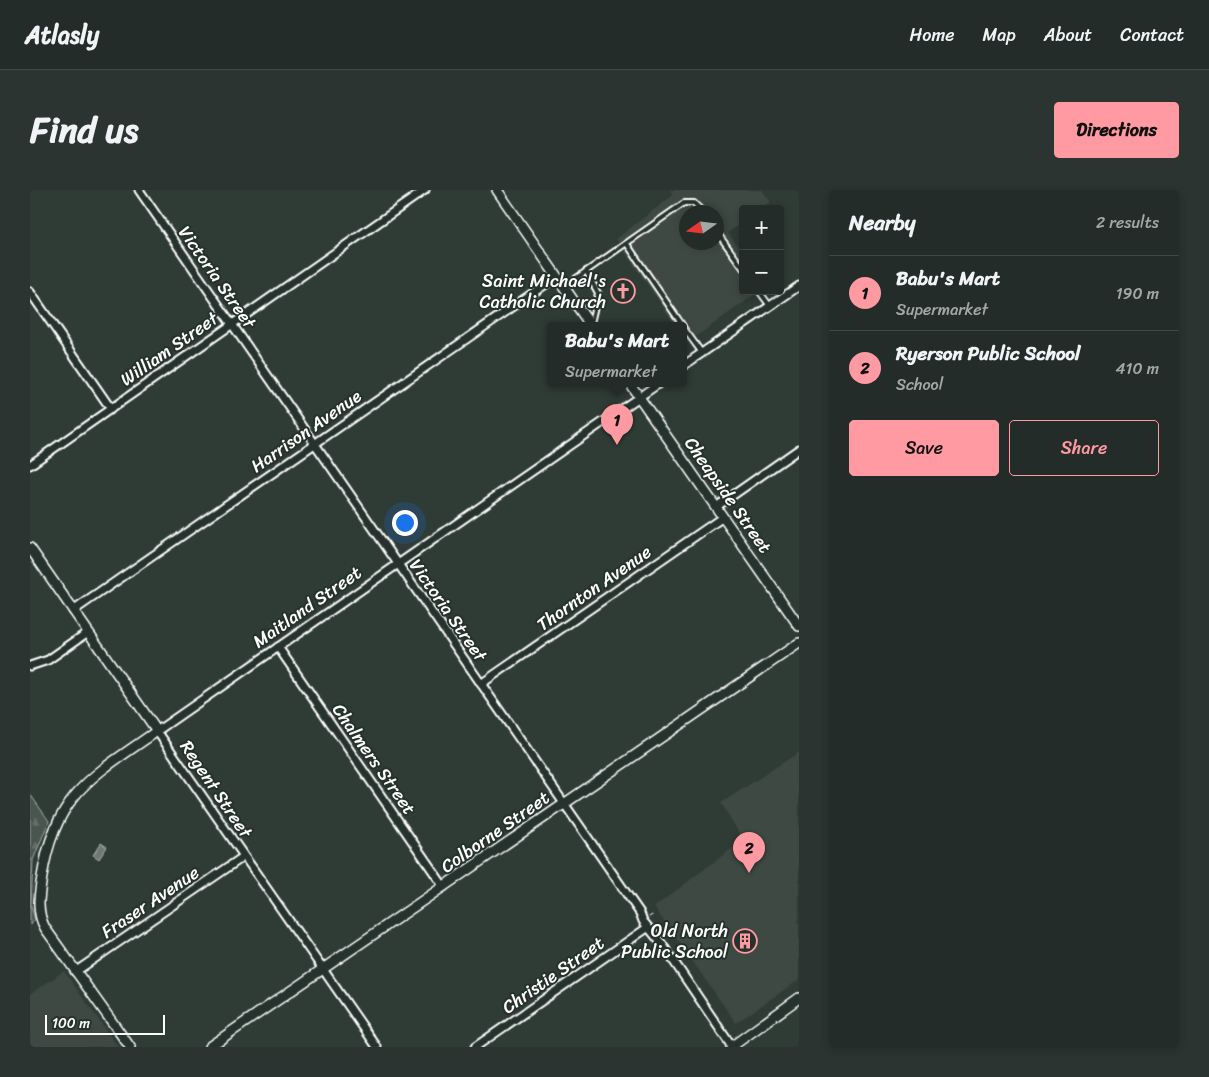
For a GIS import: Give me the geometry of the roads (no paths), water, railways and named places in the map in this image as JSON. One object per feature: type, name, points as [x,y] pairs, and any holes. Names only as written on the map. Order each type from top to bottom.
[{"type":"street","name":"Victoria Street","points":[[140,190],[313,444],[482,684],[640,913],[647,928],[662,944],[731,1047]]},
{"type":"street","name":"William Street","points":[[30,465],[425,190]]},
{"type":"street","points":[[497,190],[587,322]]},
{"type":"street","name":"Harrison Avenue","points":[[73,611],[556,277]]},
{"type":"street","points":[[687,363],[799,286]]},
{"type":"street","points":[[30,292],[111,409]]},
{"type":"street","name":"Cheapside Street","points":[[632,387],[799,626]]},
{"type":"street","name":"Maitland Street","points":[[75,972],[45,928],[39,916],[38,903],[44,862],[54,830],[66,804],[91,777],[653,387]]},
{"type":"street","points":[[716,507],[799,449]]},
{"type":"street","name":"Thornton Avenue","points":[[482,684],[723,517]]},
{"type":"street","name":"Regent Street","points":[[30,548],[376,1047]]},
{"type":"street","points":[[30,666],[48,660],[88,632]]},
{"type":"street","name":"Colborne Street","points":[[209,1047],[799,643]]},
{"type":"street","name":"Chalmers Street","points":[[278,647],[444,887]]},
{"type":"street","name":"Fraser Avenue","points":[[75,972],[243,857]]},
{"type":"street","name":"Christie Street","points":[[475,1047],[647,928]]},
{"type":"street","points":[[75,972],[130,1047]]},
{"type":"street","points":[[731,1047],[799,998]]},
{"type":"lane","points":[[681,205],[684,203],[694,203],[696,205]]},
{"type":"lane","points":[[563,287],[679,207]]},
{"type":"lane","points":[[724,242],[739,263]]},
{"type":"lane","points":[[627,244],[680,322]]},
{"type":"lane","points":[[586,271],[598,293],[591,322]]},
{"type":"lane","points":[[762,295],[770,306]]},
{"type":"lane","points":[[687,332],[702,353]]},
{"type":"place","name":"Saint Michael's Catholic Church","points":[[623,291]]},
{"type":"place","name":"Babu's Mart","points":[[617,445]]},
{"type":"place","name":"Ryerson Public School","points":[[749,873]]},
{"type":"place","name":"Old North Public School","points":[[745,941]]}]
